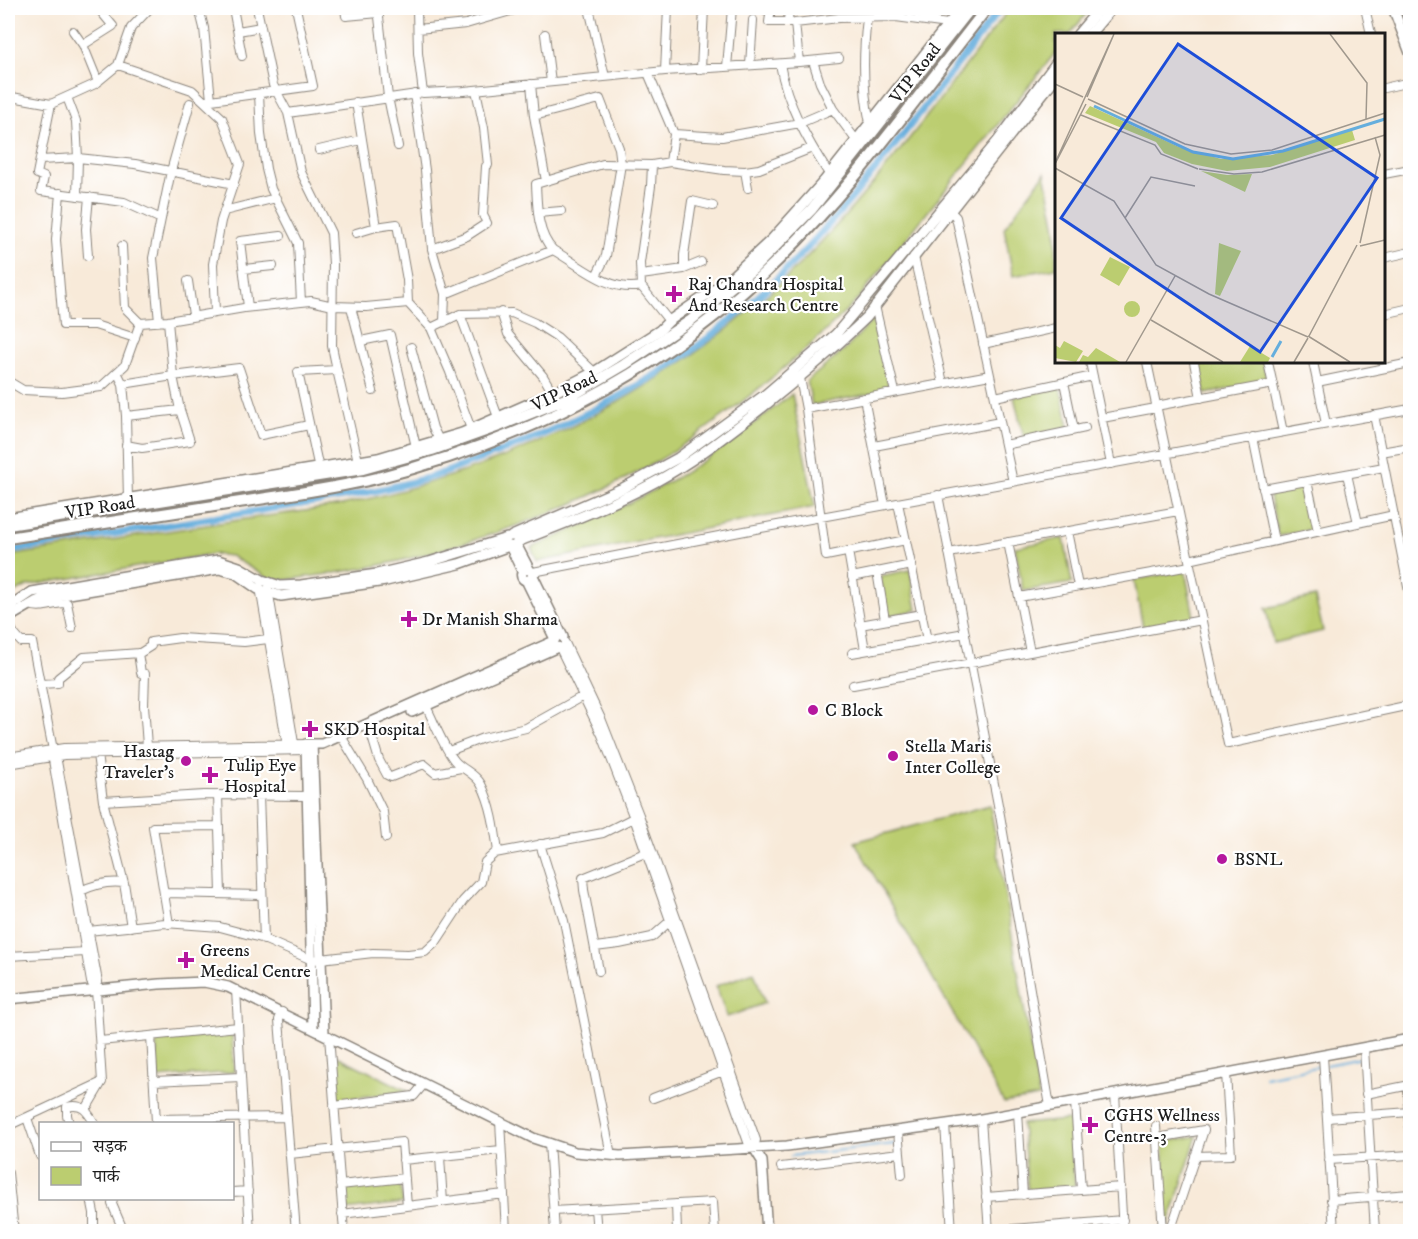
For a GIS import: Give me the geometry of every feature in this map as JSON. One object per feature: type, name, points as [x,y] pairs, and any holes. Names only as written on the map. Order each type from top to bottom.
[{"type":"main road","name":"VIP Road","points":[[8,525],[23,519],[363,469],[432,450],[568,398],[624,365],[690,321],[753,269],[812,209],[971,8]]},
{"type":"main road","name":"VIP Road","points":[[8,538],[304,492],[376,478],[455,455],[539,423],[608,389],[665,353],[723,310],[764,274],[856,175],[987,8]]},
{"type":"street","points":[[83,45],[113,26],[98,8]]},
{"type":"street","points":[[8,113],[10,97],[51,104],[98,82],[118,65],[131,28],[150,8]]},
{"type":"street","points":[[199,8],[204,28],[208,101]]},
{"type":"street","points":[[233,8],[242,57]]},
{"type":"street","points":[[258,8],[273,85],[288,113],[301,172],[331,233],[332,346],[358,461]]},
{"type":"street","points":[[208,101],[313,86],[296,8]]},
{"type":"street","points":[[345,8],[346,16],[379,10],[388,97],[398,146]]},
{"type":"street","points":[[417,8],[418,54],[423,93]]},
{"type":"street","points":[[418,29],[466,24],[507,10],[521,8]]},
{"type":"street","points":[[592,8],[605,77]]},
{"type":"street","points":[[665,71],[668,8]]},
{"type":"street","points":[[701,69],[704,8]]},
{"type":"street","points":[[727,67],[732,8],[771,9],[769,22],[791,23],[896,17],[948,24]]},
{"type":"street","points":[[789,8],[799,62]]},
{"type":"street","points":[[933,8],[934,22]]},
{"type":"street","name":"VIP Road","points":[[8,518],[23,519],[128,499],[319,469],[416,447],[471,429],[553,393],[594,372],[660,330],[669,321],[728,280],[771,239],[829,174],[961,8]]},
{"type":"street","points":[[1079,33],[1100,8]]},
{"type":"street","points":[[1091,33],[1112,8]]},
{"type":"street","points":[[1365,8],[1371,33]]},
{"type":"street","points":[[1393,8],[1410,53]]},
{"type":"street","points":[[1405,8],[1410,21]]},
{"type":"street","points":[[867,18],[863,54],[870,123]]},
{"type":"street","points":[[750,65],[753,20]]},
{"type":"street","points":[[238,31],[261,27]]},
{"type":"street","points":[[74,31],[83,45],[98,82]]},
{"type":"street","points":[[545,34],[551,82]]},
{"type":"street","points":[[288,113],[423,93],[839,58]]},
{"type":"street","points":[[813,61],[833,109],[856,140]]},
{"type":"street","points":[[780,64],[783,85],[812,148],[829,174]]},
{"type":"street","points":[[118,65],[192,90],[208,101],[222,118],[240,164],[224,211],[213,264],[215,312]]},
{"type":"street","points":[[648,73],[674,134],[670,162]]},
{"type":"street","points":[[8,608],[45,598],[219,569],[235,573],[264,591],[281,596],[386,581],[459,564],[595,511],[664,477],[701,455],[834,349],[875,306],[1054,75]]},
{"type":"street","points":[[86,1109],[97,1094],[102,1082],[96,990],[98,982],[32,642],[21,642],[14,634],[8,620],[32,592],[218,560],[280,586],[376,574],[512,542],[623,488],[678,458],[766,394],[836,334],[1054,75]]},
{"type":"street","points":[[1385,88],[1410,82]]},
{"type":"street","points":[[531,84],[534,117],[546,181]]},
{"type":"street","points":[[432,249],[466,236],[487,223],[483,215],[487,155],[476,90]]},
{"type":"street","points":[[259,94],[261,134],[270,189],[298,243],[301,302]]},
{"type":"street","points":[[414,94],[425,170],[432,249],[445,294],[444,322]]},
{"type":"street","points":[[67,97],[76,121],[77,196]]},
{"type":"street","points":[[534,117],[600,99],[619,148],[621,164],[606,256],[596,276]]},
{"type":"street","points":[[356,102],[376,227]]},
{"type":"street","points":[[126,445],[142,448],[190,441],[180,410],[173,376],[153,258],[171,171],[190,103]]},
{"type":"street","points":[[51,104],[37,174],[44,177],[41,191],[124,202],[161,219]]},
{"type":"street","points":[[674,134],[722,136],[800,123],[833,109]]},
{"type":"street","points":[[319,150],[361,140]]},
{"type":"street","points":[[641,286],[626,288],[603,281],[554,250],[544,238],[538,213],[536,184],[603,164],[652,165],[670,162],[745,171],[759,169],[812,148]]},
{"type":"street","points":[[40,160],[78,158],[135,164],[234,183]]},
{"type":"street","points":[[652,165],[640,264],[641,286],[669,321]]},
{"type":"street","points":[[1385,174],[1410,169]]},
{"type":"street","points":[[745,171],[748,189]]},
{"type":"street","points":[[60,193],[56,240],[63,325],[95,325],[135,338]]},
{"type":"street","points":[[88,256],[86,229],[90,197]]},
{"type":"street","points":[[224,211],[276,198]]},
{"type":"street","points":[[684,269],[692,201],[713,206]]},
{"type":"street","points":[[538,213],[561,211]]},
{"type":"street","points":[[950,211],[956,217],[1013,482]]},
{"type":"street","points":[[356,233],[397,224],[407,280],[408,303],[431,328],[471,429]]},
{"type":"street","points":[[248,307],[240,241],[281,236]]},
{"type":"street","points":[[123,246],[125,308],[140,323],[248,307],[311,301],[351,307],[408,303]]},
{"type":"street","points":[[445,294],[554,250]]},
{"type":"street","points":[[1385,258],[1410,252]]},
{"type":"street","points":[[914,257],[943,383]]},
{"type":"street","points":[[641,275],[684,269],[701,262]]},
{"type":"street","points":[[244,270],[273,266]]},
{"type":"street","points":[[188,281],[193,315]]},
{"type":"street","points":[[875,306],[895,392]]},
{"type":"street","points":[[351,307],[373,391]]},
{"type":"street","points":[[1385,314],[1410,308]]},
{"type":"street","points":[[501,312],[508,334],[543,376],[553,393]]},
{"type":"street","points":[[431,328],[460,314],[512,313],[557,336],[594,372]]},
{"type":"street","points":[[460,314],[498,417]]},
{"type":"street","points":[[8,381],[23,390],[62,392],[101,387],[125,365],[140,323]]},
{"type":"street","points":[[983,344],[1055,328]]},
{"type":"street","points":[[361,341],[390,335],[416,447]]},
{"type":"street","points":[[411,347],[433,429],[439,440]]},
{"type":"street","points":[[1090,363],[1111,464]]},
{"type":"street","points":[[1147,363],[1228,744],[1410,705]]},
{"type":"street","points":[[1194,363],[1201,398]]},
{"type":"street","points":[[1268,363],[1283,432]]},
{"type":"street","points":[[1313,363],[1326,424]]},
{"type":"street","points":[[1317,382],[1410,363]]},
{"type":"street","points":[[123,384],[239,368],[261,435],[309,425]]},
{"type":"street","points":[[319,469],[298,372],[337,369]]},
{"type":"street","points":[[117,372],[123,384],[126,416],[128,499]]},
{"type":"street","points":[[806,409],[990,375]]},
{"type":"street","points":[[995,397],[1093,376]]},
{"type":"street","points":[[800,378],[826,556],[906,540]]},
{"type":"street","points":[[1064,382],[1074,430]]},
{"type":"street","points":[[1102,418],[1273,384]]},
{"type":"street","points":[[864,398],[885,505]]},
{"type":"street","points":[[528,574],[898,502],[1410,409]]},
{"type":"street","points":[[126,416],[180,410]]},
{"type":"street","points":[[1374,415],[1394,515],[1407,561],[1410,597]]},
{"type":"street","points":[[874,446],[1000,422]]},
{"type":"street","points":[[1005,445],[1085,428]]},
{"type":"street","points":[[1253,437],[1274,541]]},
{"type":"street","points":[[1381,452],[1410,447]]},
{"type":"street","points":[[1263,489],[1384,467]]},
{"type":"street","points":[[1347,474],[1358,523]]},
{"type":"street","points":[[1307,481],[1318,531]]},
{"type":"street","points":[[938,495],[1000,815],[1050,1106]]},
{"type":"street","points":[[898,502],[927,640]]},
{"type":"street","points":[[949,553],[1178,511]]},
{"type":"street","points":[[1019,597],[1189,563],[1274,541],[1394,515]]},
{"type":"street","points":[[1067,531],[1077,586]]},
{"type":"street","points":[[512,542],[602,735],[636,816],[645,853],[748,1142],[762,1161],[767,1232]]},
{"type":"street","points":[[1008,542],[1030,652]]},
{"type":"street","points":[[848,552],[865,651]]},
{"type":"street","points":[[852,576],[912,565]]},
{"type":"street","points":[[877,572],[885,621]]},
{"type":"street","points":[[263,580],[268,639],[300,747],[307,796],[316,960],[313,1028]]},
{"type":"street","points":[[264,591],[278,669]]},
{"type":"street","points":[[23,605],[35,607],[60,602],[67,603],[72,628]]},
{"type":"street","points":[[860,625],[922,614]]},
{"type":"street","points":[[853,685],[1202,620]]},
{"type":"street","points":[[852,653],[965,633]]},
{"type":"street","points":[[40,684],[58,683],[58,678],[84,657],[138,653],[151,646],[151,642],[180,638],[244,642],[268,639]]},
{"type":"street","points":[[8,757],[147,746],[300,747],[323,750],[426,706],[559,643]]},
{"type":"street","points":[[8,764],[53,754],[300,747],[322,744],[559,643]]},
{"type":"street","points":[[559,643],[602,721],[756,1140],[754,1148],[761,1232]]},
{"type":"street","points":[[138,653],[141,673],[145,674],[144,705],[147,746]]},
{"type":"street","points":[[448,751],[483,738],[526,728],[583,696]]},
{"type":"street","points":[[426,706],[448,751],[461,768]]},
{"type":"street","points":[[370,730],[379,760],[387,775],[391,777],[424,764],[435,773],[461,768],[472,772],[481,783],[492,811],[498,852]]},
{"type":"street","points":[[344,741],[368,779],[383,812],[386,838]]},
{"type":"street","points":[[300,747],[316,960],[334,1106],[344,1232]]},
{"type":"street","points":[[53,754],[91,982],[96,990]]},
{"type":"street","points":[[98,754],[103,801],[124,883],[131,927]]},
{"type":"street","points":[[103,801],[218,795],[307,796]]},
{"type":"street","points":[[218,795],[221,894]]},
{"type":"street","points":[[259,795],[264,940]]},
{"type":"street","points":[[88,931],[169,924],[220,927],[264,940],[316,960],[373,953],[425,952],[436,942],[463,901],[481,882],[485,862],[495,852],[603,833],[636,816]]},
{"type":"street","points":[[169,924],[153,827],[219,826]]},
{"type":"street","points":[[540,844],[564,921],[611,1155]]},
{"type":"street","points":[[599,970],[583,878],[645,853]]},
{"type":"street","points":[[81,891],[92,885],[124,883]]},
{"type":"street","points":[[165,893],[262,895]]},
{"type":"street","points":[[595,946],[652,937],[669,922]]},
{"type":"street","points":[[8,956],[86,952]]},
{"type":"street","points":[[8,999],[204,982],[236,990],[549,1143],[575,1152],[611,1155],[787,1146],[981,1119],[1227,1074],[1323,1062],[1364,1048],[1410,1039]]},
{"type":"street","points":[[236,990],[250,1232]]},
{"type":"street","points":[[282,1012],[279,1020],[296,1232]]},
{"type":"street","points":[[100,1041],[238,1027]]},
{"type":"street","points":[[152,1036],[156,1121],[287,1117]]},
{"type":"street","points":[[1364,1048],[1376,1232]]},
{"type":"street","points":[[1280,1232],[1333,1230],[1323,1062]]},
{"type":"street","points":[[654,1098],[723,1071]]},
{"type":"street","points":[[1195,1156],[1231,1155],[1227,1074]]},
{"type":"street","points":[[154,1081],[241,1077]]},
{"type":"street","points":[[8,1126],[102,1082]]},
{"type":"street","points":[[334,1106],[414,1096],[424,1083]]},
{"type":"street","points":[[1366,1094],[1409,1085],[1410,1134]]},
{"type":"street","points":[[1114,1094],[1123,1232]]},
{"type":"street","points":[[1075,1102],[1081,1190]]},
{"type":"street","points":[[69,1122],[68,1107],[79,1106],[86,1109],[94,1122]]},
{"type":"street","points":[[1018,1112],[1023,1195]]},
{"type":"street","points":[[1327,1118],[1410,1112]]},
{"type":"street","points":[[27,1118],[39,1153]]},
{"type":"street","points":[[981,1119],[988,1231],[1081,1228],[1123,1220]]},
{"type":"street","points":[[500,1121],[506,1232]]},
{"type":"street","points":[[945,1124],[952,1232]]},
{"type":"street","points":[[1156,1126],[1163,1232]]},
{"type":"street","points":[[1157,1138],[1204,1130],[1170,1232]]},
{"type":"street","points":[[898,1131],[902,1175]]},
{"type":"street","points":[[290,1154],[402,1142],[407,1206]]},
{"type":"street","points":[[549,1143],[555,1232]]},
{"type":"street","points":[[404,1160],[501,1150]]},
{"type":"street","points":[[781,1167],[900,1153]]},
{"type":"street","points":[[1329,1160],[1410,1155]]},
{"type":"street","points":[[440,1156],[442,1202]]},
{"type":"street","points":[[8,1173],[14,1232]]},
{"type":"street","points":[[340,1185],[405,1178]]},
{"type":"street","points":[[986,1197],[1120,1187]]},
{"type":"street","points":[[234,1192],[248,1191]]},
{"type":"street","points":[[342,1214],[504,1194]]},
{"type":"street","points":[[1331,1200],[1410,1194]]},
{"type":"street","points":[[91,1200],[94,1232]]},
{"type":"street","points":[[113,1200],[112,1204],[124,1232]]},
{"type":"street","points":[[553,1211],[713,1202],[715,1232]]},
{"type":"street","points":[[676,1204],[677,1232]]},
{"type":"street","points":[[595,1209],[597,1232]]},
{"type":"green space","points":[[1010,8],[1091,8],[1071,33],[1055,33],[1055,53],[843,315],[813,343],[734,408],[676,449],[627,478],[535,519],[471,541],[377,566],[287,580],[269,579],[231,556],[212,554],[27,586],[8,597],[8,556],[346,504],[405,490],[463,472],[575,425],[680,364],[729,328],[808,256],[839,223],[898,152]]},
{"type":"green space","points":[[1045,173],[1055,223],[1055,268],[1013,276],[1004,228]]},
{"type":"green space","points":[[873,319],[890,390],[812,405],[807,381],[846,349]]},
{"type":"green space","points":[[1198,363],[1263,363],[1267,381],[1205,394]]},
{"type":"green space","points":[[1060,387],[1069,427],[1024,438],[1014,397]]},
{"type":"green space","points":[[792,394],[815,507],[537,562],[531,548],[655,490],[688,471]]},
{"type":"green space","points":[[1304,485],[1313,529],[1278,536],[1269,492]]},
{"type":"green space","points":[[1064,538],[1072,583],[1023,591],[1015,547]]},
{"type":"green space","points":[[910,570],[917,610],[888,616],[880,576]]},
{"type":"green space","points":[[1185,570],[1194,617],[1143,628],[1134,580]]},
{"type":"green space","points":[[1315,597],[1323,631],[1273,643],[1266,608]]},
{"type":"green space","points":[[990,805],[1039,1097],[1004,1103],[855,842]]},
{"type":"green space","points":[[754,972],[765,1003],[727,1017],[716,986]]},
{"type":"green space","points":[[232,1034],[234,1072],[158,1078],[156,1039]]},
{"type":"green space","points":[[333,1054],[408,1091],[336,1100]]},
{"type":"green space","points":[[1069,1120],[1075,1186],[1028,1191],[1022,1124]]},
{"type":"green space","points":[[1197,1136],[1167,1229],[1163,1142]]},
{"type":"green space","points":[[400,1182],[403,1203],[345,1210],[342,1189]]},
{"type":"waterway","points":[[8,551],[312,503],[402,485],[431,477],[515,446],[585,415],[618,397],[683,357],[743,310],[779,277],[847,204],[1001,8]]},
{"type":"waterway","points":[[1326,1065],[1361,1058]]},
{"type":"waterway","points":[[1265,1077],[1321,1066]]},
{"type":"waterway","points":[[791,1156],[895,1144]]},
{"type":"place","name":"Raj Chandra Hospital And Research Centre","points":[[674,294]]},
{"type":"place","name":"Dr Manish Sharma","points":[[409,619]]},
{"type":"place","name":"C Block","points":[[813,710]]},
{"type":"place","name":"SKD Hospital","points":[[310,729]]},
{"type":"place","name":"Stella Maris Inter College","points":[[893,756]]},
{"type":"place","name":"Hastag Traveler's","points":[[186,761]]},
{"type":"place","name":"Tulip Eye Hospital","points":[[210,775]]},
{"type":"place","name":"BSNL","points":[[1222,859]]},
{"type":"place","name":"Greens Medical Centre","points":[[186,960]]},
{"type":"place","name":"CGHS Wellness Centre-3","points":[[1090,1125]]}]
